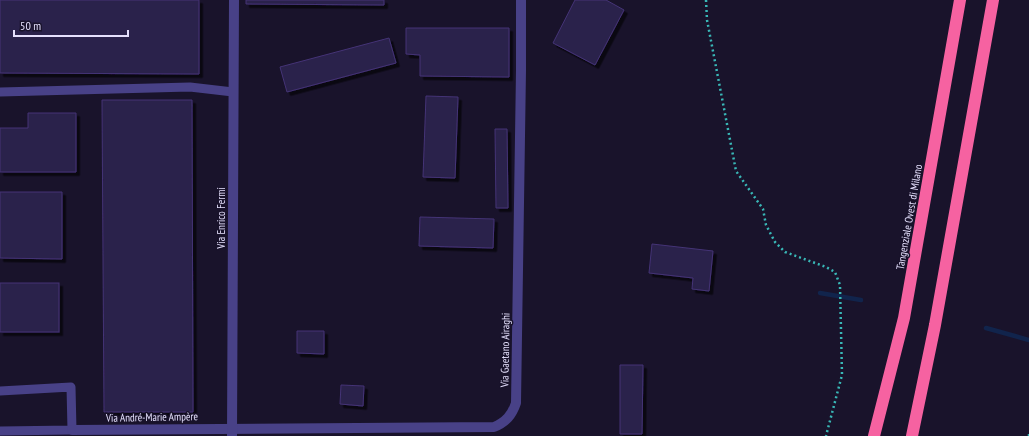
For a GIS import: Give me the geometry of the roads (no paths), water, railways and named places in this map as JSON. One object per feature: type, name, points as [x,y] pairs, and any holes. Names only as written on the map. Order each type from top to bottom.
[{"type":"highway","name":"Tangenziale Ovest di Milano","points":[[874,436],[904,318],[960,0]]},
{"type":"highway","points":[[912,436],[935,325],[993,0]]},
{"type":"street","name":"Via Enrico Fermi","points":[[232,432],[234,0]]},
{"type":"street","name":"Via Gaetano Airaghi","points":[[232,432],[494,427],[503,423],[512,414],[516,403],[521,0]]},
{"type":"street","name":"Via André-Marie Ampère","points":[[72,430],[232,432]]},
{"type":"lane","points":[[0,92],[190,87],[233,92]]},
{"type":"lane","points":[[0,391],[71,387],[72,430],[0,431]]},
{"type":"waterway","points":[[820,293],[861,300]]},
{"type":"waterway","points":[[986,328],[1029,340]]}]
